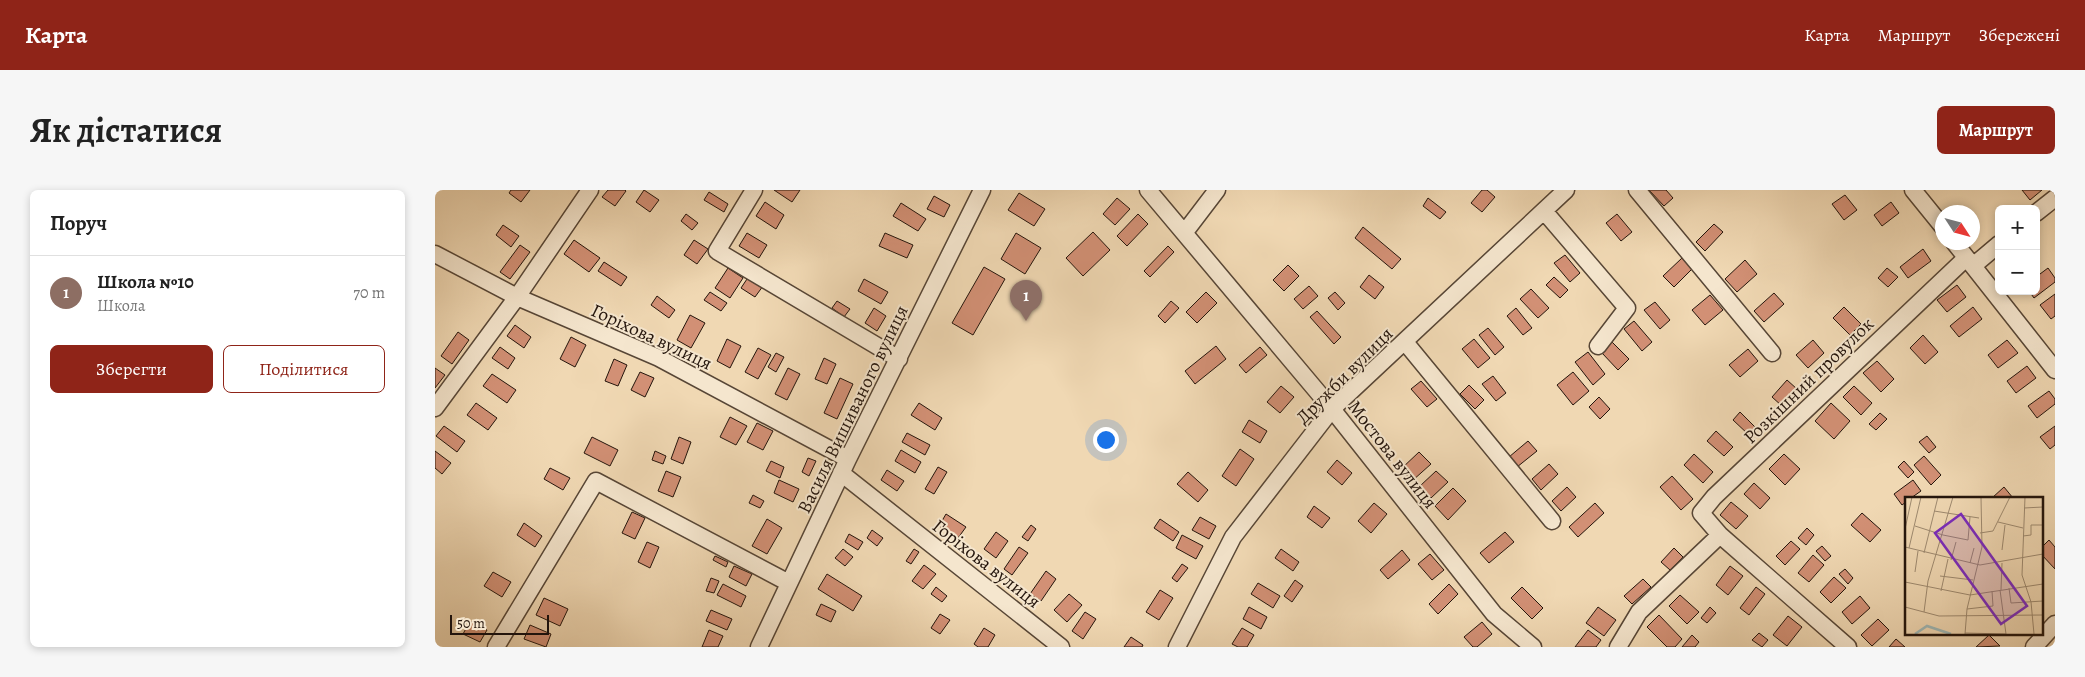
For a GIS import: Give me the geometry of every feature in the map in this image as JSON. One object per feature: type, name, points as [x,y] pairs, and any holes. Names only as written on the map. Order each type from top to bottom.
[{"type":"street","points":[[435,408],[517,297],[590,190]]},
{"type":"street","points":[[754,190],[717,251],[899,359]]},
{"type":"street","name":"Василя Вишиваного вулиця","points":[[759,647],[845,466],[982,190]]},
{"type":"street","name":"Мостова вулиця","points":[[1148,190],[1332,409],[1494,614],[1533,647]]},
{"type":"street","points":[[1185,232],[1217,190]]},
{"type":"street","name":"Дружби вулиця","points":[[1177,647],[1233,537],[1332,409],[1566,190]]},
{"type":"street","points":[[1637,190],[1772,353]]},
{"type":"street","points":[[1913,190],[1935,217]]},
{"type":"street","points":[[2040,210],[2055,198]]},
{"type":"street","points":[[1544,211],[1627,308],[1597,346]]},
{"type":"street","points":[[1969,262],[1995,246]]},
{"type":"street","points":[[1960,250],[2055,370]]},
{"type":"street","name":"Горіхова вулиця","points":[[435,254],[517,297],[659,358],[845,466],[1061,647]]},
{"type":"street","name":"Розкішний провулок","points":[[1848,647],[1720,535],[1701,513],[1714,497],[1969,262]]},
{"type":"street","points":[[1405,342],[1552,521]]},
{"type":"street","points":[[496,647],[596,481],[789,583]]},
{"type":"street","points":[[1617,647],[1639,612],[1720,535]]},
{"type":"street","points":[[2034,647],[2055,624]]},
{"type":"building","points":[[511,190],[530,190],[521,202],[509,193]]},
{"type":"building","points":[[608,190],[626,191],[615,206],[602,197]]},
{"type":"building","points":[[644,190],[659,200],[650,212],[636,202]]},
{"type":"building","points":[[774,190],[800,190],[792,202]]},
{"type":"building","points":[[1482,190],[1487,190],[1495,197],[1482,212],[1471,203]]},
{"type":"building","points":[[1649,190],[1666,190],[1673,198],[1664,206]]},
{"type":"building","points":[[2022,190],[2042,190],[2030,200]]},
{"type":"building","points":[[709,192],[728,204],[724,212],[704,200]]},
{"type":"building","points":[[1019,193],[1045,209],[1034,226],[1008,210]]},
{"type":"building","points":[[1845,195],[1857,210],[1844,220],[1832,204]]},
{"type":"building","points":[[934,196],[950,205],[944,217],[927,209]]},
{"type":"building","points":[[1117,198],[1130,209],[1115,225],[1103,214]]},
{"type":"building","points":[[1428,198],[1446,212],[1440,219],[1423,206]]},
{"type":"building","points":[[765,202],[784,215],[776,229],[756,216]]},
{"type":"building","points":[[1891,202],[1899,213],[1882,226],[1874,215]]},
{"type":"building","points":[[901,203],[926,219],[918,231],[893,216]]},
{"type":"building","points":[[686,214],[698,223],[692,230],[681,221]]},
{"type":"building","points":[[1138,214],[1148,224],[1127,246],[1117,236]]},
{"type":"building","points":[[1617,214],[1632,232],[1621,241],[1606,223]]},
{"type":"building","points":[[1714,224],[1723,232],[1705,251],[1696,242]]},
{"type":"building","points":[[503,225],[519,236],[511,247],[496,235]]},
{"type":"building","points":[[1363,227],[1401,259],[1392,269],[1355,238]]},
{"type":"building","points":[[1093,232],[1110,250],[1083,276],[1066,258]]},
{"type":"building","points":[[747,233],[767,245],[759,258],[739,246]]},
{"type":"building","points":[[885,233],[913,245],[907,258],[879,246]]},
{"type":"building","points":[[1016,233],[1041,248],[1025,274],[1001,259]]},
{"type":"building","points":[[574,240],[600,258],[589,272],[564,254]]},
{"type":"building","points":[[694,240],[708,249],[697,264],[684,255]]},
{"type":"building","points":[[520,245],[530,252],[510,279],[500,272]]},
{"type":"building","points":[[1168,246],[1174,252],[1150,277],[1144,271]]},
{"type":"building","points":[[1923,249],[1931,261],[1908,278],[1900,267]]},
{"type":"building","points":[[1565,255],[1580,273],[1570,282],[1554,263]]},
{"type":"building","points":[[1682,258],[1692,269],[1674,287],[1663,276]]},
{"type":"building","points":[[1745,260],[1757,274],[1737,292],[1725,279]]},
{"type":"building","points":[[604,262],[627,277],[621,286],[598,271]]},
{"type":"building","points":[[1288,265],[1299,276],[1284,291],[1273,280]]},
{"type":"building","points":[[984,267],[1005,279],[973,335],[952,323]]},
{"type":"building","points":[[728,268],[743,278],[730,298],[715,288]]},
{"type":"building","points":[[1887,268],[1898,277],[1888,287],[1878,278]]},
{"type":"building","points":[[2048,268],[2055,278],[2055,282],[2040,293],[2040,274]]},
{"type":"building","points":[[1369,275],[1384,287],[1375,299],[1360,287]]},
{"type":"building","points":[[749,276],[763,286],[755,297],[741,288]]},
{"type":"building","points":[[1554,277],[1568,290],[1560,298],[1546,285]]},
{"type":"building","points":[[864,279],[888,292],[881,304],[858,291]]},
{"type":"building","points":[[1957,285],[1966,297],[1947,312],[1937,300]]},
{"type":"building","points":[[1309,286],[1318,296],[1303,309],[1294,299]]},
{"type":"building","points":[[1531,289],[1549,308],[1538,318],[1520,299]]},
{"type":"building","points":[[710,292],[727,303],[721,311],[704,300]]},
{"type":"building","points":[[1206,292],[1217,303],[1197,323],[1186,312]]},
{"type":"building","points":[[1335,292],[1345,303],[1338,310],[1328,298]]},
{"type":"building","points":[[1774,293],[1784,304],[1764,322],[1754,311]]},
{"type":"building","points":[[2055,294],[2055,316],[2051,319],[2040,305]]},
{"type":"building","points":[[1710,295],[1723,310],[1705,325],[1692,310]]},
{"type":"building","points":[[657,296],[675,310],[669,318],[651,305]]},
{"type":"building","points":[[837,301],[850,309],[844,317],[832,308]]},
{"type":"building","points":[[1171,301],[1179,308],[1165,323],[1158,316]]},
{"type":"building","points":[[1655,302],[1670,320],[1660,329],[1644,310]]},
{"type":"building","points":[[1844,307],[1861,324],[1850,335],[1833,318]]},
{"type":"building","points":[[1973,307],[1982,319],[1959,337],[1950,326]]},
{"type":"building","points":[[874,308],[886,316],[877,331],[865,323]]},
{"type":"building","points":[[1516,308],[1532,328],[1523,335],[1507,316]]},
{"type":"building","points":[[1317,311],[1341,337],[1334,344],[1310,317]]},
{"type":"building","points":[[690,315],[705,323],[691,348],[677,340]]},
{"type":"building","points":[[1634,321],[1652,342],[1642,351],[1624,329]]},
{"type":"building","points":[[515,325],[531,337],[524,348],[507,336]]},
{"type":"building","points":[[1488,328],[1504,347],[1495,355],[1479,335]]},
{"type":"building","points":[[458,332],[469,340],[452,364],[441,356]]},
{"type":"building","points":[[1923,335],[1938,352],[1925,364],[1910,348]]},
{"type":"building","points":[[571,337],[586,345],[575,367],[560,359]]},
{"type":"building","points":[[727,339],[741,346],[730,368],[717,361]]},
{"type":"building","points":[[1474,339],[1490,358],[1478,368],[1462,349]]},
{"type":"building","points":[[1813,340],[1824,353],[1808,368],[1796,355]]},
{"type":"building","points":[[2007,340],[2018,353],[1998,368],[1988,355]]},
{"type":"building","points":[[1612,342],[1629,359],[1618,370],[1602,353]]},
{"type":"building","points":[[1216,346],[1226,359],[1195,384],[1185,371]]},
{"type":"building","points":[[500,347],[515,358],[508,369],[492,358]]},
{"type":"building","points":[[1260,347],[1267,355],[1246,373],[1239,365]]},
{"type":"building","points":[[758,348],[771,355],[758,379],[745,372]]},
{"type":"building","points":[[1748,349],[1758,361],[1740,377],[1729,365]]},
{"type":"building","points":[[1588,352],[1605,374],[1593,385],[1575,362]]},
{"type":"building","points":[[776,353],[784,357],[776,372],[768,367]]},
{"type":"building","points":[[824,358],[836,364],[827,384],[815,379]]},
{"type":"building","points":[[614,359],[627,365],[618,386],[605,381]]},
{"type":"building","points":[[1877,361],[1894,379],[1881,392],[1863,373]]},
{"type":"building","points":[[2027,366],[2036,378],[2016,393],[2007,381]]},
{"type":"building","points":[[435,368],[445,375],[435,388]]},
{"type":"building","points":[[788,368],[800,374],[787,400],[775,394]]},
{"type":"building","points":[[640,372],[654,378],[645,397],[631,390]]},
{"type":"building","points":[[1573,372],[1589,391],[1573,405],[1557,385]]},
{"type":"building","points":[[492,374],[516,390],[507,403],[483,386]]},
{"type":"building","points":[[1493,376],[1506,393],[1496,401],[1482,384]]},
{"type":"building","points":[[840,378],[853,384],[837,419],[824,413]]},
{"type":"building","points":[[1787,380],[1797,389],[1782,406],[1772,397]]},
{"type":"building","points":[[1421,381],[1437,399],[1427,407],[1411,389]]},
{"type":"building","points":[[1469,385],[1484,400],[1475,409],[1460,394]]},
{"type":"building","points":[[1281,386],[1294,397],[1280,413],[1267,402]]},
{"type":"building","points":[[1854,386],[1872,403],[1861,415],[1843,397]]},
{"type":"building","points":[[2049,391],[2055,399],[2055,404],[2037,418],[2028,406]]},
{"type":"building","points":[[1599,397],[1610,409],[1600,419],[1589,407]]},
{"type":"building","points":[[476,403],[497,418],[488,430],[467,415]]},
{"type":"building","points":[[919,403],[942,418],[935,430],[911,415]]},
{"type":"building","points":[[1831,403],[1850,421],[1834,439],[1815,421]]},
{"type":"building","points":[[1740,412],[1756,428],[1749,435],[1733,420]]},
{"type":"building","points":[[1880,413],[1887,419],[1876,430],[1869,424]]},
{"type":"building","points":[[730,417],[747,426],[736,445],[720,437]]},
{"type":"building","points":[[1249,420],[1267,431],[1260,443],[1242,432]]},
{"type":"building","points":[[757,423],[773,431],[763,450],[747,442]]},
{"type":"building","points":[[444,426],[465,441],[457,452],[436,436]]},
{"type":"building","points":[[2055,426],[2055,445],[2050,449],[2040,437]]},
{"type":"building","points":[[1716,431],[1733,447],[1724,456],[1707,441]]},
{"type":"building","points":[[907,433],[930,445],[925,455],[902,442]]},
{"type":"building","points":[[1927,436],[1936,447],[1929,453],[1919,442]]},
{"type":"building","points":[[592,437],[618,450],[610,466],[584,453]]},
{"type":"building","points":[[679,437],[691,442],[683,464],[671,459]]},
{"type":"building","points":[[1528,441],[1537,451],[1517,467],[1509,457]]},
{"type":"building","points":[[1240,449],[1254,459],[1236,486],[1222,476]]},
{"type":"building","points":[[901,450],[921,462],[915,473],[895,461]]},
{"type":"building","points":[[435,451],[451,463],[442,474],[435,468]]},
{"type":"building","points":[[655,451],[666,456],[663,464],[652,460]]},
{"type":"building","points":[[1419,452],[1431,464],[1412,481],[1401,469]]},
{"type":"building","points":[[1694,454],[1713,472],[1703,483],[1684,465]]},
{"type":"building","points":[[1784,454],[1800,469],[1785,485],[1769,469]]},
{"type":"building","points":[[1924,456],[1941,475],[1931,485],[1914,465]]},
{"type":"building","points":[[808,458],[816,461],[809,476],[802,472]]},
{"type":"building","points":[[1337,460],[1352,473],[1342,485],[1327,472]]},
{"type":"building","points":[[771,461],[784,467],[780,478],[766,471]]},
{"type":"building","points":[[1904,461],[1914,472],[1908,478],[1898,467]]},
{"type":"building","points":[[1549,464],[1558,474],[1541,490],[1532,479]]},
{"type":"building","points":[[938,467],[947,472],[934,494],[925,489]]},
{"type":"building","points":[[550,468],[570,478],[563,490],[544,479]]},
{"type":"building","points":[[887,470],[904,481],[897,491],[881,480]]},
{"type":"building","points":[[666,471],[681,477],[673,497],[658,491]]},
{"type":"building","points":[[1436,471],[1448,482],[1431,498],[1420,486]]},
{"type":"building","points":[[1188,472],[1208,490],[1198,502],[1177,484]]},
{"type":"building","points":[[1672,476],[1693,499],[1681,510],[1660,487]]},
{"type":"building","points":[[779,480],[799,489],[793,502],[774,493]]},
{"type":"building","points":[[1913,480],[1921,491],[1912,497],[1905,497],[1905,503],[1902,505],[1894,494]]},
{"type":"building","points":[[1754,483],[1770,498],[1760,509],[1744,494]]},
{"type":"building","points":[[1567,487],[1576,497],[1561,511],[1552,501]]},
{"type":"building","points":[[2004,487],[2012,497],[1993,497]]},
{"type":"building","points":[[1453,488],[1466,501],[1448,520],[1435,506]]},
{"type":"building","points":[[753,495],[764,501],[760,508],[749,503]]},
{"type":"building","points":[[1731,502],[1748,516],[1736,529],[1720,515]]},
{"type":"building","points":[[1374,503],[1387,514],[1371,533],[1358,521]]},
{"type":"building","points":[[1595,503],[1604,513],[1578,537],[1569,527]]},
{"type":"building","points":[[1314,506],[1330,518],[1322,528],[1307,517]]},
{"type":"building","points":[[632,512],[645,518],[635,539],[622,533]]},
{"type":"building","points":[[1862,513],[1881,530],[1870,542],[1851,525]]},
{"type":"building","points":[[946,514],[966,527],[958,538],[939,526]]},
{"type":"building","points":[[1200,517],[1216,526],[1209,539],[1192,530]]},
{"type":"building","points":[[767,519],[782,528],[767,554],[752,546]]},
{"type":"building","points":[[1160,519],[1179,532],[1173,541],[1154,528]]},
{"type":"building","points":[[524,523],[542,536],[535,547],[517,535]]},
{"type":"building","points":[[1031,525],[1036,529],[1028,541],[1022,537]]},
{"type":"building","points":[[1807,528],[1814,535],[1806,545],[1798,538]]},
{"type":"building","points":[[872,530],[883,538],[877,546],[867,538]]},
{"type":"building","points":[[996,532],[1008,541],[996,558],[984,549]]},
{"type":"building","points":[[1505,532],[1514,542],[1489,563],[1480,553]]},
{"type":"building","points":[[849,534],[863,542],[858,550],[845,542]]},
{"type":"building","points":[[1182,535],[1203,546],[1196,559],[1176,548]]},
{"type":"building","points":[[2049,540],[2055,547],[2055,569],[2043,556],[2043,546]]},
{"type":"building","points":[[1791,541],[1800,549],[1785,565],[1776,556]]},
{"type":"building","points":[[647,542],[659,547],[650,568],[638,562]]},
{"type":"building","points":[[1822,546],[1831,556],[1825,561],[1816,551]]},
{"type":"building","points":[[1019,547],[1028,553],[1012,575],[1004,569]]},
{"type":"building","points":[[1674,548],[1683,557],[1670,570],[1661,562]]},
{"type":"building","points":[[843,549],[853,557],[845,566],[835,558]]},
{"type":"building","points":[[914,549],[919,552],[911,564],[906,561]]},
{"type":"building","points":[[1281,549],[1299,562],[1293,571],[1275,558]]},
{"type":"building","points":[[1402,550],[1410,560],[1388,579],[1380,570]]},
{"type":"building","points":[[1430,554],[1444,570],[1432,580],[1418,564]]},
{"type":"building","points":[[1813,555],[1824,565],[1809,582],[1798,573]]},
{"type":"building","points":[[715,556],[728,562],[726,567],[713,560]]},
{"type":"building","points":[[1182,564],[1188,568],[1177,582],[1172,578]]},
{"type":"building","points":[[924,565],[936,574],[923,589],[912,581]]},
{"type":"building","points":[[734,566],[752,574],[746,586],[729,577]]},
{"type":"building","points":[[1730,566],[1743,576],[1728,595],[1716,585]]},
{"type":"building","points":[[1845,569],[1853,578],[1848,584],[1839,574]]},
{"type":"building","points":[[1046,571],[1056,579],[1041,601],[1030,594]]},
{"type":"building","points":[[493,572],[511,582],[502,597],[484,586]]},
{"type":"building","points":[[827,574],[862,596],[853,611],[818,589]]},
{"type":"building","points":[[1834,577],[1846,588],[1831,603],[1820,592]]},
{"type":"building","points":[[711,578],[719,581],[714,593],[706,591]]},
{"type":"building","points":[[1643,579],[1651,587],[1632,604],[1624,596]]},
{"type":"building","points":[[1295,580],[1303,586],[1292,602],[1284,596]]},
{"type":"building","points":[[1258,583],[1280,596],[1273,608],[1251,594]]},
{"type":"building","points":[[723,584],[746,596],[741,607],[717,595]]},
{"type":"building","points":[[1449,584],[1458,594],[1438,614],[1429,604]]},
{"type":"building","points":[[936,587],[947,596],[942,602],[931,594]]},
{"type":"building","points":[[1522,587],[1543,608],[1532,619],[1511,598]]},
{"type":"building","points":[[1756,587],[1765,594],[1749,615],[1740,608]]},
{"type":"building","points":[[1160,590],[1173,598],[1159,620],[1146,612]]},
{"type":"building","points":[[1069,594],[1082,605],[1067,622],[1054,610]]},
{"type":"building","points":[[1680,595],[1699,612],[1687,624],[1669,606]]},
{"type":"building","points":[[1860,596],[1870,608],[1852,624],[1842,612]]},
{"type":"building","points":[[544,598],[568,609],[560,626],[536,615]]},
{"type":"building","points":[[821,604],[836,611],[831,622],[816,615]]},
{"type":"building","points":[[1249,607],[1267,617],[1261,629],[1243,619]]},
{"type":"building","points":[[1598,607],[1616,620],[1604,636],[1586,623]]},
{"type":"building","points":[[1710,607],[1716,613],[1707,623],[1701,618]]},
{"type":"building","points":[[711,610],[732,619],[727,630],[706,621]]},
{"type":"building","points":[[1085,612],[1096,619],[1083,639],[1072,631]]},
{"type":"building","points":[[940,614],[950,620],[940,634],[931,628]]},
{"type":"building","points":[[1659,615],[1682,639],[1675,647],[1667,647],[1647,627]]},
{"type":"building","points":[[1788,616],[1802,627],[1787,646],[1773,635]]},
{"type":"building","points":[[1878,619],[1889,630],[1872,646],[1861,635]]},
{"type":"building","points":[[470,621],[487,630],[480,642],[463,634]]},
{"type":"building","points":[[1482,622],[1492,634],[1477,647],[1473,647],[1464,637]]},
{"type":"building","points":[[530,625],[551,634],[546,647],[524,639]]},
{"type":"building","points":[[984,628],[995,635],[988,647],[978,647],[974,644]]},
{"type":"building","points":[[1242,628],[1254,635],[1247,647],[1238,647],[1232,644]]},
{"type":"building","points":[[709,630],[723,636],[718,647],[702,647]]},
{"type":"building","points":[[1588,630],[1601,640],[1596,647],[1575,647]]},
{"type":"building","points":[[1759,633],[1768,640],[1762,647],[1752,640]]},
{"type":"building","points":[[1692,635],[1699,642],[1695,647],[1682,647]]},
{"type":"building","points":[[1989,635],[2000,646],[1976,647]]},
{"type":"building","points":[[1131,637],[1143,645],[1142,647],[1124,647]]},
{"type":"building","points":[[1896,639],[1905,647],[1889,647]]},
{"type":"place","name":"Школа №10","points":[[1026,321]]}]
